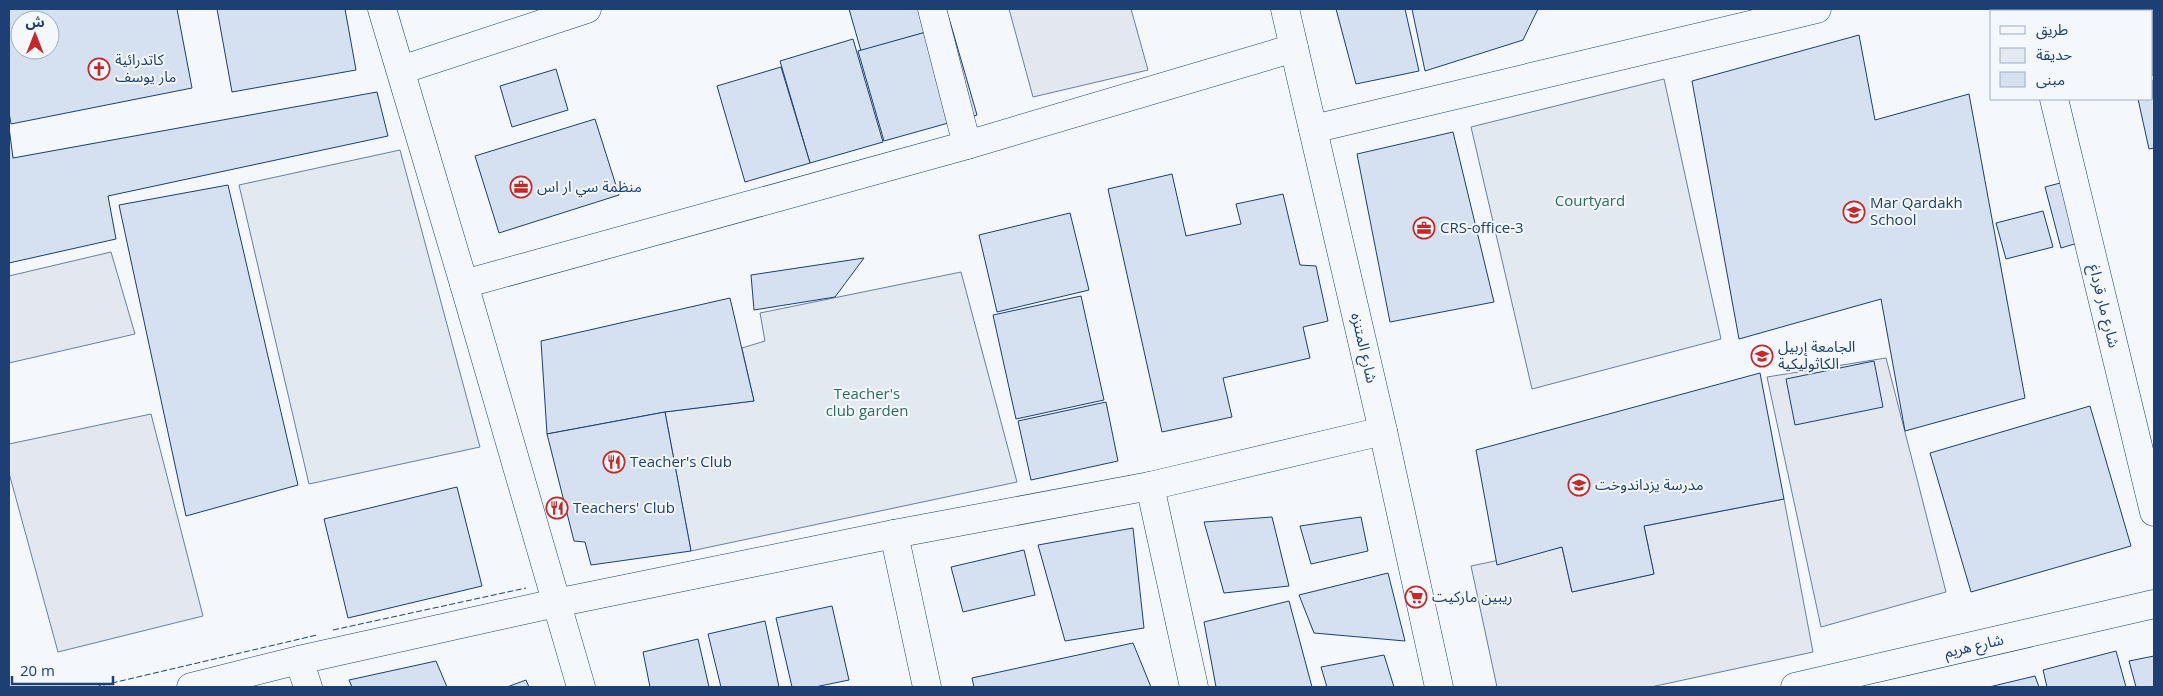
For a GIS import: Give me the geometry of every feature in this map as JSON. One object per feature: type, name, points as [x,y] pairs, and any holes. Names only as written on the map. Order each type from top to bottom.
[{"type":"street","points":[[382,9],[464,284],[580,687]]},
{"type":"street","points":[[401,70],[587,9]]},
{"type":"street","points":[[932,9],[966,144]]},
{"type":"street","name":"شارع المتنزه","points":[[1285,9],[1383,431],[1439,687]]},
{"type":"street","points":[[1313,129],[1817,9]]},
{"type":"street","points":[[464,284],[966,144],[1294,48]]},
{"type":"street","name":"شارع مار قرداغ","points":[[2054,100],[2154,512]]},
{"type":"street","points":[[191,687],[299,660],[556,603],[894,534],[1150,486],[1383,431]]},
{"type":"street","points":[[1150,486],[1194,687]]},
{"type":"street","points":[[894,534],[927,687]]},
{"type":"street","name":"شارع هريم","points":[[1794,687],[2154,604]]},
{"type":"street","points":[[299,660],[308,687]]},
{"type":"green space","name":"Courtyard","points":[[1664,79],[1721,339],[1532,389],[1471,127]]},
{"type":"green space","points":[[400,150],[480,447],[309,484],[239,185]]},
{"type":"green space","name":"Teacher's club garden","points":[[961,272],[1017,482],[691,551],[665,412],[754,401],[742,348],[765,341],[760,313]]},
{"type":"shaded area","points":[[1009,9],[1131,9],[1148,70],[1033,97]]},
{"type":"shaded area","points":[[111,252],[135,334],[9,363],[9,276]]},
{"type":"shaded area","points":[[1886,358],[1946,592],[1821,627],[1767,377]]},
{"type":"shaded area","points":[[151,414],[203,616],[58,652],[9,473],[9,444]]},
{"type":"shaded area","points":[[1784,499],[1813,652],[1651,687],[1497,687],[1471,566],[1562,547],[1572,592],[1654,574],[1644,526]]},
{"type":"building","name":"كاتدرائية مار يوسف","points":[[9,9],[177,9],[192,88],[11,124],[9,112]]},
{"type":"building","points":[[217,9],[345,9],[356,70],[232,92]]},
{"type":"building","points":[[849,9],[946,9],[951,25],[861,51]]},
{"type":"building","points":[[1336,9],[1405,9],[1419,71],[1356,84]]},
{"type":"building","points":[[1412,9],[1538,9],[1523,40],[1425,71]]},
{"type":"building","points":[[2154,9],[2154,75],[2153,10],[2136,10]]},
{"type":"building","points":[[951,25],[977,115],[884,141],[858,51]]},
{"type":"building","points":[[1859,35],[1875,120],[1969,94],[2025,398],[1905,431],[1881,299],[1739,339],[1692,81]]},
{"type":"building","points":[[853,39],[883,142],[810,163],[780,61]]},
{"type":"building","points":[[781,67],[810,163],[745,182],[717,86]]},
{"type":"building","points":[[556,69],[568,110],[512,127],[500,86]]},
{"type":"building","points":[[2154,81],[2154,148],[2149,149],[2138,100],[2153,100]]},
{"type":"building","points":[[377,92],[388,136],[108,196],[116,239],[9,263],[9,127],[13,158]]},
{"type":"building","points":[[595,119],[619,195],[499,233],[475,156]]},
{"type":"building","name":"CRS-office-3","points":[[1453,132],[1494,302],[1390,322],[1357,154]]},
{"type":"building","points":[[1172,174],[1186,236],[1241,224],[1236,204],[1283,194],[1300,265],[1316,266],[1328,321],[1303,327],[1310,358],[1223,378],[1232,417],[1162,432],[1108,189]]},
{"type":"building","points":[[2064,182],[2081,242],[2061,248],[2045,187]]},
{"type":"building","points":[[228,185],[298,485],[186,516],[119,205]]},
{"type":"building","points":[[2043,211],[2053,247],[2006,259],[1996,223]]},
{"type":"building","points":[[1070,213],[1089,290],[997,312],[979,235]]},
{"type":"building","points":[[864,258],[835,297],[754,310],[751,275]]},
{"type":"building","points":[[1081,296],[1104,400],[1016,419],[993,315]]},
{"type":"building","points":[[730,298],[754,401],[665,412],[547,434],[541,341]]},
{"type":"building","points":[[1874,361],[1883,407],[1795,425],[1786,379]]},
{"type":"building","points":[[1760,373],[1784,499],[1644,526],[1654,574],[1572,592],[1562,547],[1497,565],[1476,450]]},
{"type":"building","points":[[1106,402],[1118,461],[1031,480],[1018,421]]},
{"type":"building","points":[[2090,406],[2131,546],[1971,592],[1930,453]]},
{"type":"building","name":"Teacher's Club","points":[[665,412],[691,551],[591,565],[585,542],[574,541],[547,434]]},
{"type":"building","points":[[457,487],[482,586],[348,618],[324,519]]},
{"type":"building","points":[[1272,517],[1289,586],[1224,593],[1204,522]]},
{"type":"building","points":[[1361,517],[1368,551],[1311,564],[1300,526]]},
{"type":"building","points":[[1133,528],[1144,628],[1065,641],[1038,545]]},
{"type":"building","points":[[1024,550],[1035,595],[963,612],[951,567]]},
{"type":"building","points":[[1388,573],[1405,641],[1314,633],[1299,595]]},
{"type":"building","points":[[1289,601],[1312,687],[1216,687],[1204,622]]},
{"type":"building","points":[[832,606],[849,680],[815,687],[792,687],[776,618]]},
{"type":"building","points":[[765,621],[779,687],[721,687],[708,634]]},
{"type":"building","points":[[698,639],[709,687],[650,687],[643,652]]},
{"type":"building","points":[[1133,643],[1151,687],[974,687],[972,678]]},
{"type":"building","points":[[2116,651],[2126,687],[2047,687],[2043,670]]},
{"type":"building","points":[[1384,655],[1394,687],[1327,687],[1321,667]]},
{"type":"building","points":[[2154,656],[2154,687],[2136,687],[2129,661]]},
{"type":"building","points":[[436,661],[447,687],[352,687],[349,680]]},
{"type":"building","points":[[2035,676],[2039,687],[1989,687]]},
{"type":"building","points":[[526,680],[529,687],[507,687]]},
{"type":"fence","points":[[333,630],[526,588]]},
{"type":"fence","points":[[95,687],[317,635]]},
{"type":"place","name":"كاتدرائية مار يوسف","points":[[99,69]]},
{"type":"place","name":"منظمة سي ار اس","points":[[521,187]]},
{"type":"place","name":"Mar Qardakh School","points":[[1854,212]]},
{"type":"place","name":"CRS-office-3","points":[[1424,228]]},
{"type":"place","name":"الجامعة إربيل الكاثوليكية","points":[[1762,356]]},
{"type":"place","name":"Teacher's Club","points":[[614,462]]},
{"type":"place","name":"مدرسة يزداندوخت","points":[[1579,485]]},
{"type":"place","name":"Teachers' Club","points":[[557,508]]},
{"type":"place","name":"ريبين ماركيت","points":[[1416,597]]}]
